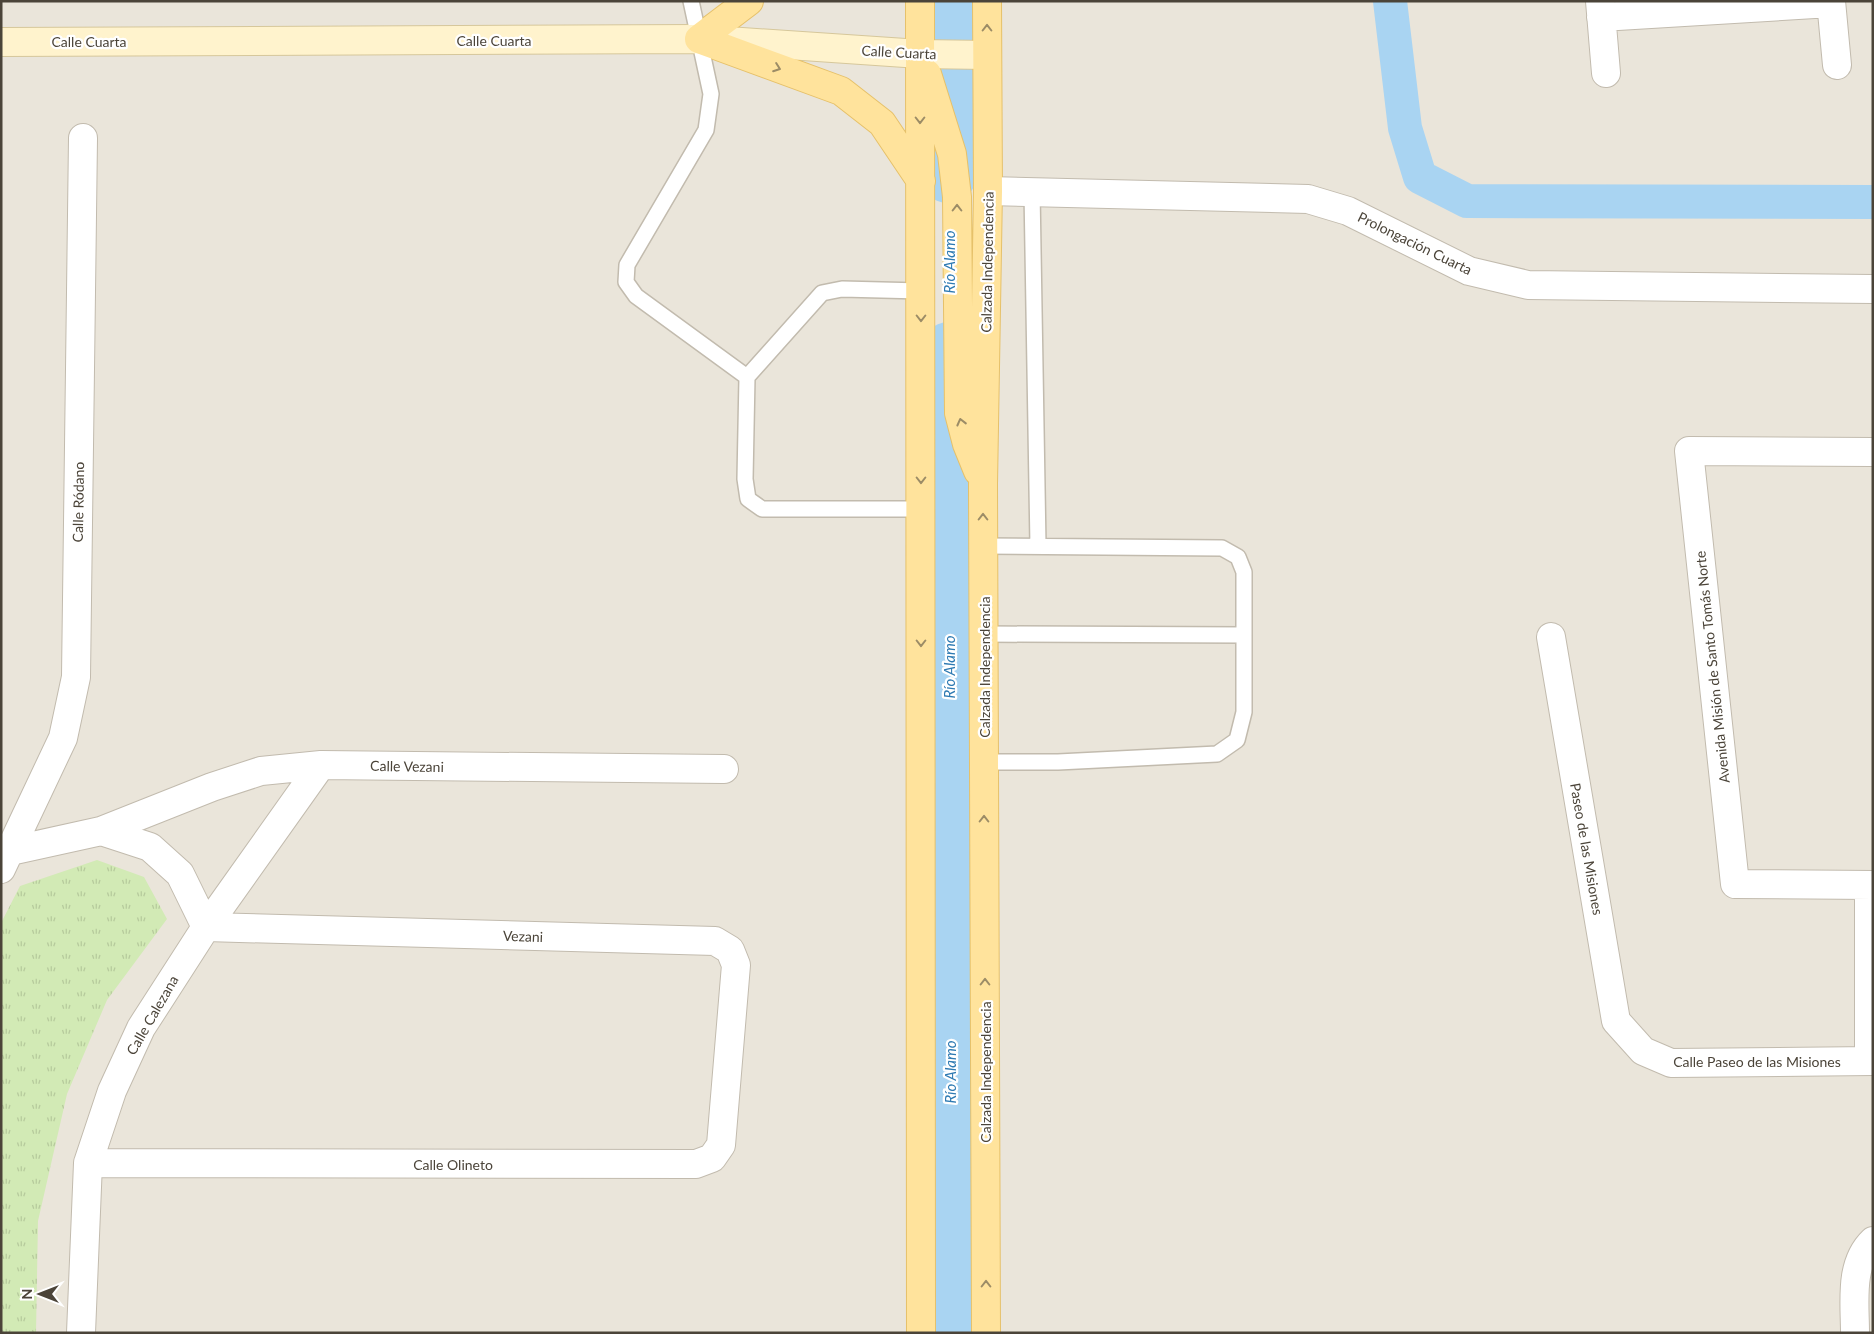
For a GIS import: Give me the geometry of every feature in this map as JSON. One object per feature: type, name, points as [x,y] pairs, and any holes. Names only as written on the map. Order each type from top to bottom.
[{"type":"main road","points":[[699,39],[749,1]]},
{"type":"main road","points":[[920,1],[922,1333]]},
{"type":"main road","name":"Calzada Independencia","points":[[986,1333],[983,485],[988,191],[987,1]]},
{"type":"main road","points":[[699,39],[841,91],[882,123],[921,181]]},
{"type":"main road","points":[[920,54],[952,154],[957,197],[959,413],[967,444],[983,485]]},
{"type":"street","points":[[1606,73],[1600,9],[1831,2],[1837,64]]},
{"type":"street","name":"Calle Cuarta","points":[[1,42],[699,39],[920,54],[987,55]]},
{"type":"street","name":"Calle Ródano","points":[[4,858],[63,738],[76,677],[83,138]]},
{"type":"street","name":"Prolongación Cuarta","points":[[988,191],[1308,199],[1348,211],[1469,271],[1528,285],[1873,289]]},
{"type":"street","name":"Avenida Misión de Santo Tomás Norte","points":[[1871,885],[1735,884],[1688,451],[1873,452]]},
{"type":"street","name":"Paseo de las Misiones","points":[[1551,637],[1616,1021],[1643,1051]]},
{"type":"street","name":"Calle Vezani","points":[[4,858],[101,831],[212,787],[261,771],[321,765],[724,769]]},
{"type":"street","name":"Calle Calezana","points":[[81,1333],[88,1163],[112,1091],[141,1028],[206,927],[321,765]]},
{"type":"street","points":[[101,831],[150,848],[180,874],[206,927]]},
{"type":"street","points":[[1871,885],[1871,1061]]},
{"type":"street","name":"Vezani","points":[[206,927],[715,941],[730,950],[736,965],[729,1056]]},
{"type":"street","name":"Calle Paseo de las Misiones","points":[[1643,1051],[1671,1063],[1871,1061]]},
{"type":"street","name":"Calle Olineto","points":[[88,1163],[696,1164],[712,1158],[721,1145],[729,1056]]},
{"type":"street","points":[[1855,1333],[1856,1274],[1863,1251],[1873,1241]]},
{"type":"lane","points":[[691,1],[711,94],[706,130],[627,265],[626,282],[636,296],[747,377]]},
{"type":"lane","points":[[1032,192],[1038,546]]},
{"type":"lane","points":[[921,291],[842,289],[822,292],[747,377],[745,479],[748,499],[762,509],[921,509]]},
{"type":"lane","points":[[983,546],[1222,548],[1238,557],[1244,572],[1244,712],[1237,740],[1217,754],[1058,762],[984,762]]},
{"type":"lane","points":[[984,634],[1244,636]]},
{"type":"shaded area","points":[[1,1],[1873,1],[1873,1333],[1,1333]]},
{"type":"green space","points":[[97,860],[144,877],[167,919],[107,1000],[67,1094],[38,1221],[36,1333],[1,1333],[1,923],[20,886]]},
{"type":"waterway","name":"Río Alamo","points":[[948,1],[948,174]]},
{"type":"waterway","points":[[1390,1],[1405,128],[1420,177],[1467,201],[1873,202]]},
{"type":"waterway","name":"Río Alamo","points":[[949,351],[951,1333]]}]
